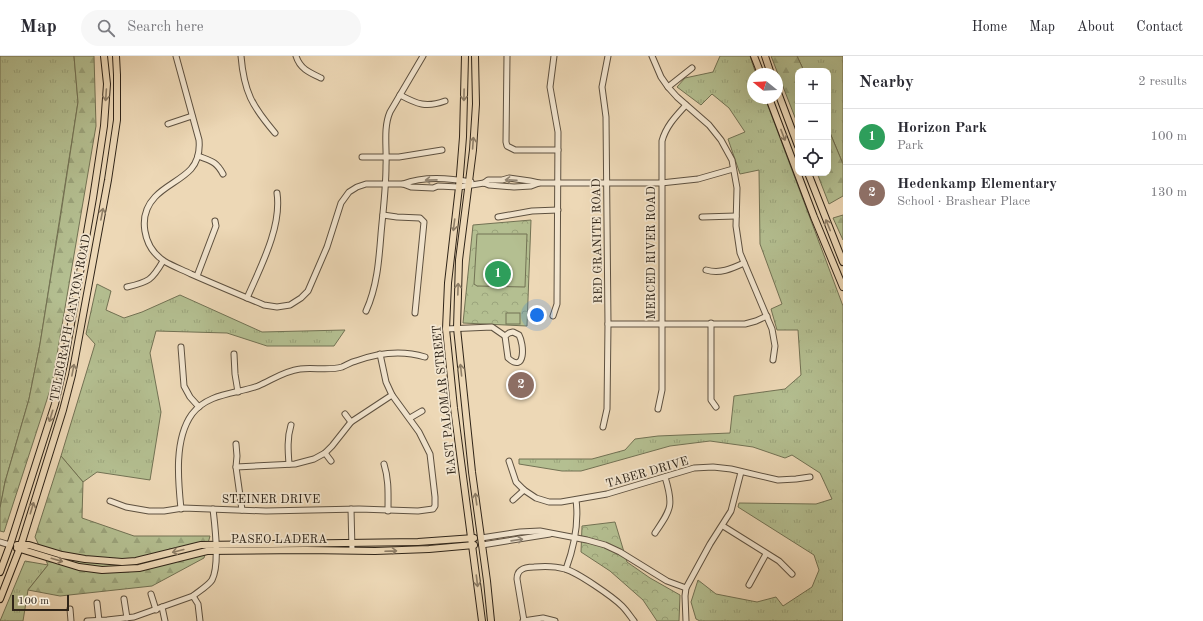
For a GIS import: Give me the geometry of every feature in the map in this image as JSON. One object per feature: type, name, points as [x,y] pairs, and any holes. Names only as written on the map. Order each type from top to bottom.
[{"type":"main road","name":"TELEGRAPH CANYON ROAD","points":[[0,572],[55,404],[64,364],[104,126],[107,84],[104,56]]},
{"type":"main road","name":"TELEGRAPH CANYON ROAD","points":[[0,599],[20,547],[63,410],[72,375],[108,180],[117,120],[116,56]]},
{"type":"main road","name":"EAST PALOMAR STREET","points":[[464,56],[464,136],[460,184],[451,252],[446,329],[454,408],[482,621]]},
{"type":"main road","name":"EAST PALOMAR STREET","points":[[475,56],[476,104],[473,150],[459,260],[457,328],[472,472],[491,621]]},
{"type":"main road","points":[[754,56],[759,68]]},
{"type":"main road","points":[[764,56],[769,68]]},
{"type":"main road","points":[[771,104],[814,217],[843,287]]},
{"type":"main road","points":[[782,104],[796,140]]},
{"type":"main road","points":[[809,176],[843,262]]},
{"type":"main road","points":[[814,217],[823,213]]},
{"type":"main road","name":"PASEO LADERA","points":[[216,548],[418,542],[481,538]]},
{"type":"main road","name":"PASEO LADERA","points":[[10,545],[20,547],[29,545],[62,555],[85,559],[122,562],[136,561],[201,545],[216,548],[413,550],[482,544]]},
{"type":"street","points":[[176,56],[199,140],[198,156],[188,172],[154,197],[146,211],[144,226],[146,236],[151,247],[163,261],[264,306],[277,307],[290,304],[301,298],[308,291],[327,247],[339,207],[349,192],[366,184],[403,184],[420,180],[460,184]]},
{"type":"street","points":[[241,56],[243,74],[249,95],[258,112],[275,133]]},
{"type":"street","points":[[296,56],[298,63],[304,70],[321,78]]},
{"type":"street","points":[[366,311],[371,300],[377,274],[386,184],[386,130],[388,118],[400,94],[423,56]]},
{"type":"street","points":[[507,56],[507,146],[515,150],[558,150]]},
{"type":"street","points":[[553,316],[557,304],[558,210],[558,132],[551,101],[550,87],[554,56]]},
{"type":"street","name":"RED GRANITE ROAD","points":[[603,427],[607,409],[608,324],[606,117],[602,86],[608,56]]},
{"type":"street","points":[[652,56],[660,75],[668,87],[718,135],[732,160],[737,188],[737,238],[740,253],[774,336],[775,346],[773,360]]},
{"type":"street","points":[[668,87],[692,68]]},
{"type":"street","points":[[400,94],[418,104],[437,104],[445,101]]},
{"type":"street","name":"MERCED RIVER ROAD","points":[[658,409],[662,390],[662,140],[665,131],[686,104]]},
{"type":"street","points":[[168,124],[192,116]]},
{"type":"street","points":[[362,157],[399,157],[442,150]]},
{"type":"street","points":[[198,156],[212,161],[218,166],[223,174]]},
{"type":"street","points":[[484,183],[488,180],[502,180],[509,178],[530,180],[539,183],[661,183],[698,179],[733,169]]},
{"type":"street","points":[[403,184],[411,187],[433,188],[438,186],[476,183],[514,187],[531,186],[539,183]]},
{"type":"street","points":[[247,298],[268,249],[277,213],[277,193]]},
{"type":"street","points":[[498,217],[532,211],[558,210]]},
{"type":"street","points":[[383,215],[420,218],[424,222],[415,313]]},
{"type":"street","points":[[702,217],[736,216]]},
{"type":"street","points":[[197,276],[216,226],[215,221]]},
{"type":"street","points":[[127,287],[148,281],[155,274],[163,261]]},
{"type":"street","points":[[706,270],[714,272],[725,271],[744,263]]},
{"type":"street","points":[[608,324],[745,324],[767,316]]},
{"type":"street","points":[[711,323],[711,400],[716,407]]},
{"type":"street","points":[[446,329],[492,327],[505,336],[508,358],[517,363],[521,360],[522,356],[520,337],[513,332],[505,336]]},
{"type":"street","points":[[181,346],[184,386],[190,398],[199,407]]},
{"type":"street","points":[[181,509],[178,480],[180,450],[186,425],[199,407],[217,396],[238,392],[265,383],[287,372],[301,369],[341,367],[355,361],[380,354],[408,353],[424,357]]},
{"type":"street","points":[[234,354],[238,392]]},
{"type":"street","points":[[380,354],[386,382],[392,395],[410,418],[422,410]]},
{"type":"street","points":[[236,467],[289,464],[314,459],[325,453],[351,422],[392,395]]},
{"type":"street","points":[[345,414],[351,422]]},
{"type":"street","name":"STEINER DRIVE","points":[[110,501],[137,509],[150,511],[181,509],[266,511],[351,509],[418,512],[433,509],[435,506],[435,497],[430,454],[410,418]]},
{"type":"street","points":[[289,464],[288,450],[291,425]]},
{"type":"street","points":[[236,444],[236,467],[242,510]]},
{"type":"street","points":[[325,453],[331,461]]},
{"type":"street","name":"TABER DRIVE","points":[[510,461],[516,482],[524,490],[536,498],[549,502],[576,500],[615,493],[694,468],[704,467],[728,469],[778,480],[796,480],[810,476]]},
{"type":"street","points":[[384,464],[389,485],[388,511]]},
{"type":"street","points":[[686,621],[686,588],[710,544],[723,526],[731,511],[741,472]]},
{"type":"street","points":[[655,533],[668,513],[671,503],[671,496],[665,477]]},
{"type":"street","points":[[513,500],[524,490]]},
{"type":"street","points":[[566,569],[571,556],[577,522],[576,500]]},
{"type":"street","points":[[87,621],[107,621],[127,618],[134,619],[193,596],[212,579],[215,568],[216,548],[213,509]]},
{"type":"street","points":[[351,509],[352,550]]},
{"type":"street","points":[[723,526],[779,561],[792,574]]},
{"type":"street","name":"PASEO LADERA","points":[[481,538],[520,532],[540,531],[587,540],[605,545],[620,552],[667,581],[686,588]]},
{"type":"street","name":"PASEO LADERA","points":[[482,544],[553,534]]},
{"type":"street","name":"PASEO LADERA","points":[[0,542],[10,545]]},
{"type":"street","points":[[749,585],[766,554]]},
{"type":"street","points":[[556,621],[543,618],[524,621],[516,579],[520,570],[531,567],[553,566],[566,569],[577,574],[613,598],[622,605],[634,621]]},
{"type":"street","points":[[151,594],[156,610]]},
{"type":"street","points":[[193,596],[198,604],[200,621]]},
{"type":"street","points":[[124,599],[127,618]]},
{"type":"street","points":[[97,603],[99,621]]},
{"type":"street","points":[[162,608],[165,621]]},
{"type":"street","points":[[70,609],[71,621]]},
{"type":"green space","points":[[0,56],[74,56],[78,102],[40,344],[29,399],[5,482],[0,508]]},
{"type":"green space","points":[[74,56],[94,56],[96,126],[52,384],[4,532],[0,531],[0,508],[5,482],[29,399],[40,344],[78,102]]},
{"type":"green space","points":[[720,56],[750,56],[754,68],[747,68],[747,104],[767,104],[843,306],[843,621],[700,621],[696,619],[691,602],[698,580],[716,594],[757,602],[776,597],[783,606],[812,587],[819,570],[814,555],[738,507],[739,503],[816,504],[832,499],[820,473],[792,455],[785,458],[753,447],[710,441],[670,446],[581,471],[562,471],[519,464],[519,459],[592,459],[625,450],[635,439],[658,436],[730,433],[734,396],[785,389],[801,375],[798,330],[777,330],[771,309],[782,304],[760,244],[759,170],[740,174],[728,139],[745,132],[729,108],[712,94],[701,105],[677,87],[685,78],[713,72]]},
{"type":"green space","points":[[771,56],[797,56],[803,68],[795,68],[795,117],[783,87],[783,68],[776,68]]},
{"type":"green space","points":[[797,56],[843,56],[843,164],[831,135],[831,68],[803,68]]},
{"type":"green space","points":[[831,135],[843,164],[843,196],[829,204],[818,176],[831,176]]},
{"type":"green space","points":[[843,215],[843,240],[833,218]]},
{"type":"green space","points":[[531,220],[527,326],[463,323],[473,225]]},
{"type":"green space","points":[[477,234],[527,234],[525,287],[477,286],[474,284]]},
{"type":"green space","points":[[97,284],[111,291],[106,310],[124,318],[142,312],[180,295],[262,332],[345,330],[334,346],[267,346],[227,333],[156,331],[150,353],[161,412],[150,480],[97,472],[83,482],[61,456],[95,344],[86,334]]},
{"type":"green space","points":[[506,313],[520,313],[520,324],[506,324]]},
{"type":"green space","points":[[61,456],[83,482],[82,518],[134,536],[210,536],[204,558],[152,586],[60,596],[28,590],[48,565],[35,537]]},
{"type":"green space","points":[[615,522],[627,562],[650,578],[680,595],[679,621],[657,621],[643,600],[610,571],[581,552],[582,526]]},
{"type":"green space","points":[[25,561],[48,565],[28,590],[23,621],[0,621]]},
{"type":"place","name":"Horizon Park","points":[[498,274]]},
{"type":"place","name":"Hedenkamp Elementary","points":[[521,385]]}]
